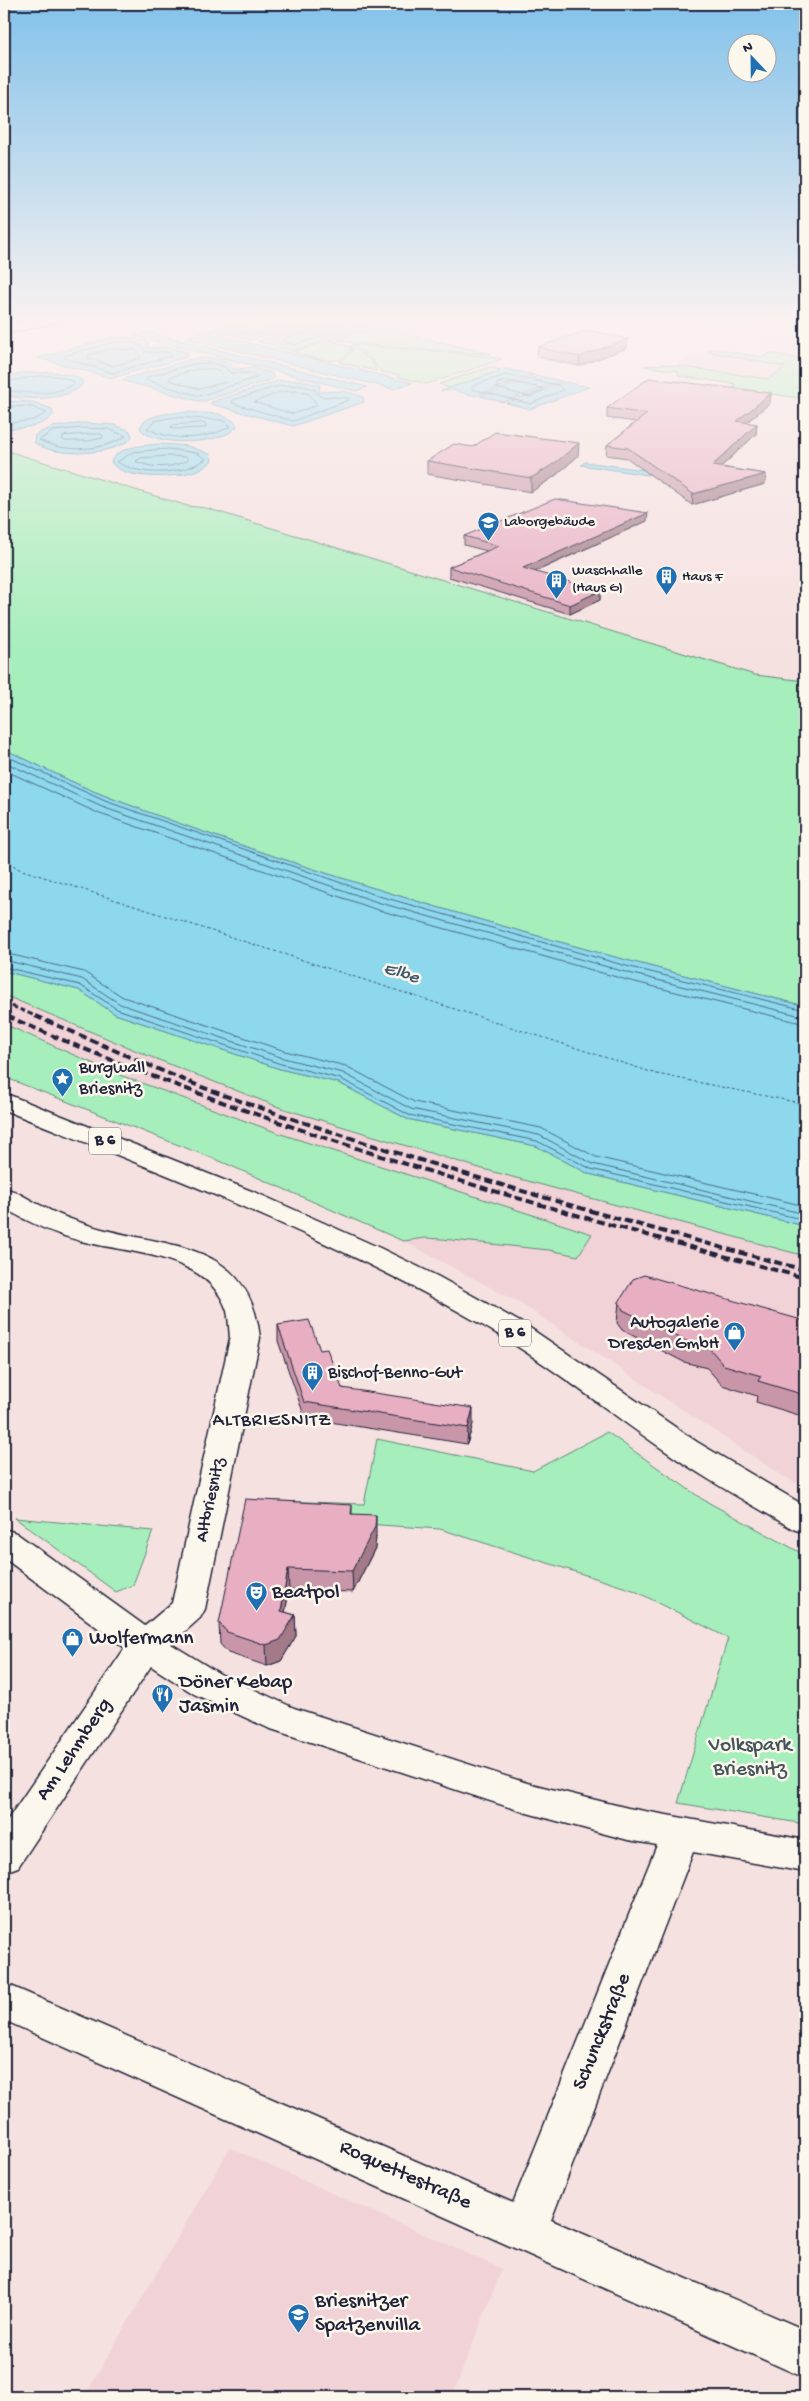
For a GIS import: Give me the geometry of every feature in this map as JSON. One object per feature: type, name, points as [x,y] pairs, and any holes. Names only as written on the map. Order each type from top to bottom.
[{"type":"main road","name":"B 6","points":[[4,1101],[206,1181],[415,1276],[490,1317],[580,1375],[714,1468],[805,1521]]},
{"type":"main road","name":"Altbriesnitz","points":[[4,1196],[29,1212],[56,1225],[92,1235],[180,1252],[204,1265],[226,1286],[240,1309],[245,1338],[188,1609],[146,1644]]},
{"type":"main road","points":[[4,1541],[146,1644],[207,1684],[281,1718],[527,1798],[628,1824],[805,1856]]},
{"type":"main road","name":"Am Lehmberg","points":[[4,1856],[146,1644]]},
{"type":"main road","name":"Schunckstraße","points":[[525,2229],[681,1834]]},
{"type":"main road","name":"Roquettestraße","points":[[4,2000],[805,2354]]},
{"type":"shaded area","name":"Autogalerie Dresden GmbH","points":[[4,995],[151,1057],[281,1108],[483,1169],[805,1256],[805,1487],[783,1476],[520,1303],[403,1241],[425,1238],[442,1239],[549,1250],[577,1256],[591,1234],[281,1134],[117,1074],[4,1024]]},
{"type":"shaded area","name":"Briesnitzer Spatzenvilla","points":[[230,2148],[502,2269],[452,2397],[84,2397]]},
{"type":"green space","points":[[4,450],[188,506],[206,508],[755,675],[805,681],[805,1006],[541,937],[366,886],[193,829],[108,797],[4,749]]},
{"type":"green space","points":[[4,971],[79,990],[115,1014],[280,1069],[339,1083],[407,1119],[536,1146],[589,1174],[805,1226],[805,1256],[483,1169],[281,1108],[151,1057],[4,995]]},
{"type":"green space","points":[[4,1024],[117,1074],[281,1134],[592,1234],[578,1256],[549,1250],[442,1239],[425,1238],[403,1241],[222,1162],[4,1077]]},
{"type":"green space","name":"Volkspark Briesnitz","points":[[607,1432],[702,1499],[805,1555],[805,1824],[678,1803],[728,1638],[633,1590],[440,1529],[245,1516],[248,1500],[364,1504],[377,1439],[533,1471]]},
{"type":"green space","points":[[15,1518],[153,1531],[133,1585],[116,1592]]},
{"type":"water","points":[[48,429],[125,429],[130,431],[132,437],[113,448],[84,453],[54,451],[42,447],[34,442],[35,435]]},
{"type":"water","points":[[141,429],[233,429],[218,437],[188,442],[159,439]]},
{"type":"water","points":[[161,444],[188,446],[210,454],[212,460],[205,467],[193,472],[162,476],[145,476],[130,473],[118,469],[111,462],[119,453],[133,447]]},
{"type":"water","points":[[585,462],[652,471],[648,475],[581,465]]},
{"type":"water","name":"Elbe","points":[[4,749],[108,797],[193,829],[366,886],[541,937],[805,1006],[805,1226],[589,1174],[536,1146],[407,1119],[339,1083],[280,1069],[115,1014],[79,990],[4,971]]},
{"type":"building","points":[[628,429],[752,429],[712,466],[766,474],[693,494],[628,448],[607,445]]},
{"type":"building","points":[[495,432],[579,443],[555,463],[531,478],[427,461],[454,444],[473,447]]},
{"type":"building","points":[[555,499],[648,513],[523,568],[600,591],[570,605],[449,567],[499,546],[464,536]]},
{"type":"building","name":"Autogalerie Dresden GmbH","points":[[644,1275],[805,1321],[805,1395],[758,1381],[761,1376],[724,1365],[709,1348],[686,1341],[623,1310],[619,1302],[633,1279]]},
{"type":"building","points":[[309,1320],[320,1350],[327,1349],[342,1388],[473,1408],[468,1428],[304,1402],[278,1325]]},
{"type":"building","name":"Beatpol","points":[[245,1499],[352,1505],[351,1514],[376,1515],[375,1527],[352,1571],[288,1569],[281,1611],[295,1615],[280,1640],[266,1645],[227,1632],[219,1623]]},
{"type":"ferry route","points":[[4,859],[19,869],[657,1074],[805,1104]]},
{"type":"railway","points":[[4,1003],[38,1017]]},
{"type":"railway","points":[[4,1015],[9,1017]]},
{"type":"railway","points":[[7,1016],[104,1057],[202,1095],[301,1130],[501,1193],[805,1278]]},
{"type":"railway","points":[[35,1016],[199,1086],[295,1120],[512,1188],[805,1270]]},
{"type":"place","name":"Laborgebäude","points":[[488,541]]},
{"type":"place","name":"Haus F","points":[[666,596]]},
{"type":"place","name":"Waschhalle (Haus G)","points":[[556,599]]},
{"type":"place","name":"Burgwall Briesnitz","points":[[63,1097]]},
{"type":"place","name":"Autogalerie Dresden GmbH","points":[[735,1352]]},
{"type":"place","name":"Bischof-Benno-Gut","points":[[312,1392]]},
{"type":"place","name":"Beatpol","points":[[256,1612]]},
{"type":"place","name":"Wolfermann","points":[[73,1658]]},
{"type":"place","name":"Döner Kebap Jasmin","points":[[163,1714]]},
{"type":"place","name":"Briesnitzer Spatzenvilla","points":[[299,2333]]},
{"type":"district","name":"ALTBRIESNITZ","points":[[272,1421]]}]
